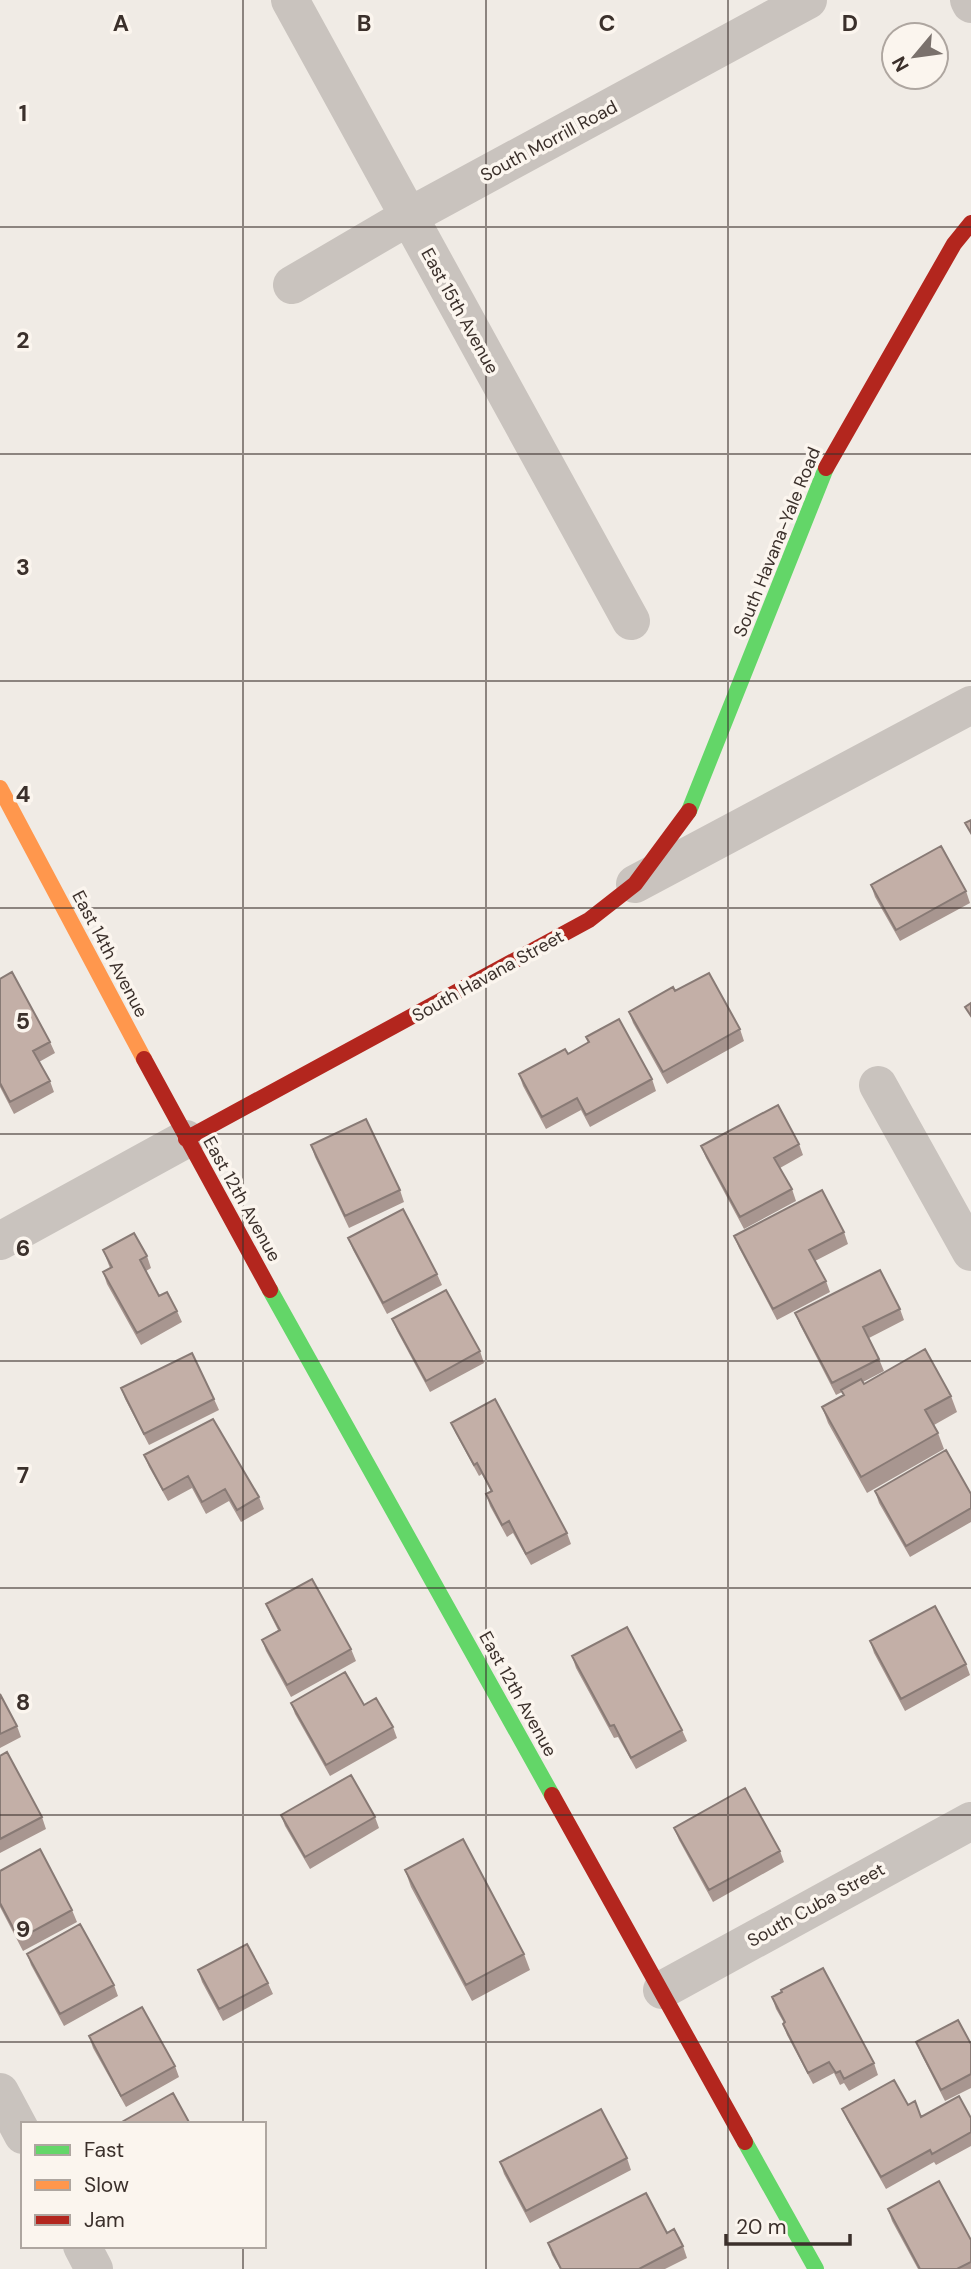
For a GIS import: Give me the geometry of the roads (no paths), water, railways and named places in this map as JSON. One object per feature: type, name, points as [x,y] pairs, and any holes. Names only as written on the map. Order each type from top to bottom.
[{"type":"street","name":"East 15th Avenue","points":[[290,0],[631,621]]},
{"type":"street","name":"South Morrill Road","points":[[292,285],[408,217],[808,0]]},
{"type":"street","name":"South Havana-Yale Road","points":[[635,884],[688,813],[830,459],[947,256],[971,223]]},
{"type":"street","name":"South Havana Street","points":[[0,1241],[589,920],[635,884],[971,705]]},
{"type":"street","name":"East 14th Avenue","points":[[0,788],[186,1139]]},
{"type":"street","points":[[878,1085],[971,1252]]},
{"type":"street","name":"East 12th Avenue","points":[[186,1139],[816,2269]]},
{"type":"street","name":"South Cuba Street","points":[[662,1990],[971,1821]]},
{"type":"street","points":[[0,2092],[21,2131]]},
{"type":"street","points":[[83,2248],[94,2269]]}]
